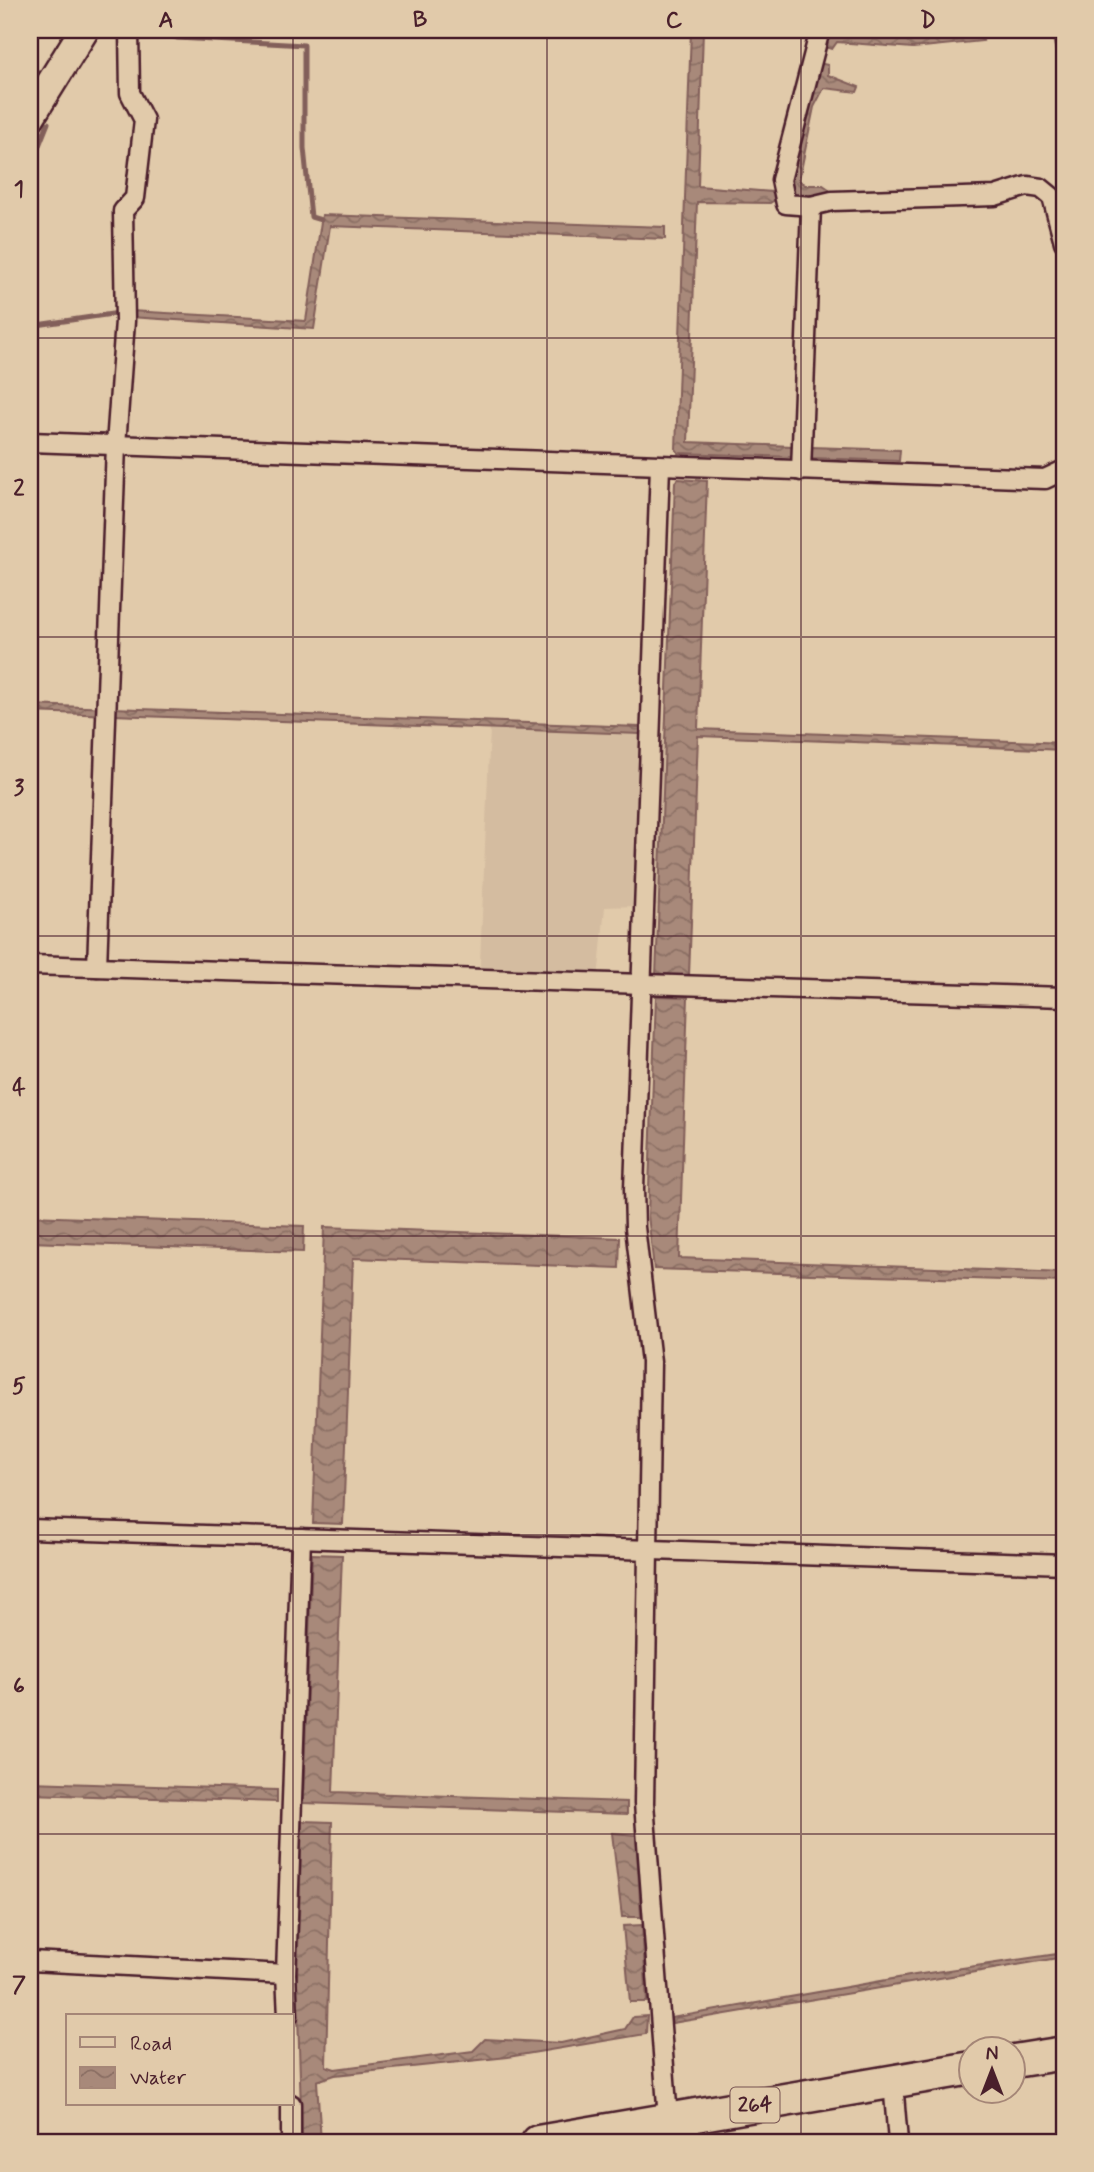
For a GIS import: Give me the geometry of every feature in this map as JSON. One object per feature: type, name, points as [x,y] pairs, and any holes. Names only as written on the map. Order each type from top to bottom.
[{"type":"highway","points":[[1028,2059],[1064,2053]]},
{"type":"highway","name":"264","points":[[538,2142],[958,2070]]},
{"type":"main road","points":[[30,117],[84,30]]},
{"type":"street","points":[[97,967],[116,445],[125,321],[123,211],[135,198],[144,120],[130,93],[129,30]]},
{"type":"street","points":[[820,30],[781,180],[786,204],[811,206],[831,201],[995,196],[1027,187],[1041,188],[1052,197],[1064,242]]},
{"type":"street","points":[[801,471],[811,206]]},
{"type":"street","points":[[30,442],[1045,479],[1064,470]]},
{"type":"street","points":[[660,466],[634,1189],[635,1227],[651,1362],[643,1803],[668,2119]]},
{"type":"street","points":[[30,965],[1064,998]]},
{"type":"street","points":[[30,1529],[1064,1564]]},
{"type":"street","points":[[288,2014],[286,1973],[301,1538]]},
{"type":"street","points":[[30,1961],[286,1973]]},
{"type":"street","points":[[893,2082],[898,2142]]},
{"type":"street","points":[[291,2106],[291,2142]]},
{"type":"shaded area","points":[[1051,30],[1064,30],[1064,86]]},
{"type":"shaded area","points":[[490,728],[674,735],[667,905],[605,907],[597,990],[479,987]]},
{"type":"water","points":[[691,30],[703,30],[698,186],[773,192],[788,190],[818,63],[828,65],[828,75],[859,87],[857,92],[824,88],[814,107],[799,180],[805,185],[823,185],[829,189],[825,196],[775,200],[770,203],[697,202],[688,442],[793,446],[793,457],[679,453],[676,449]]},
{"type":"water","points":[[980,33],[983,41],[913,48],[837,42],[832,49],[825,47],[829,35],[913,40]]},
{"type":"water","points":[[322,215],[665,227],[665,239],[330,226],[314,329],[130,317],[131,311],[306,321]]},
{"type":"water","points":[[811,447],[900,450],[899,461],[810,458]]},
{"type":"water","points":[[678,479],[707,481],[698,729],[1064,743],[1064,750],[698,736],[689,976],[656,975],[675,482]]},
{"type":"water","points":[[30,705],[640,727],[640,734],[30,712]]},
{"type":"water","points":[[656,996],[688,997],[679,1258],[1064,1273],[1064,1282],[654,1269],[648,1215]]},
{"type":"water","points":[[30,1216],[304,1226],[303,1252],[30,1242]]},
{"type":"water","points":[[324,1227],[620,1238],[619,1268],[353,1258],[343,1524],[313,1523]]},
{"type":"water","points":[[312,1554],[342,1555],[333,1792],[627,1802],[627,1814],[303,1803]]},
{"type":"water","points":[[30,1782],[277,1790],[277,1802],[30,1794]]},
{"type":"water","points":[[302,1821],[332,1822],[326,2066],[335,2069],[473,2051],[485,2039],[561,2043],[625,2029],[633,2017],[647,2016],[646,2034],[508,2057],[335,2075],[317,2081],[321,2142],[302,2142],[297,1982]]},
{"type":"water","points":[[612,1833],[636,1835],[641,1917],[622,1917]]},
{"type":"water","points":[[642,1925],[647,2002],[630,2002],[623,1926]]},
{"type":"water","points":[[1064,1953],[1064,1957],[672,2023],[671,2018],[915,1975]]},
{"type":"waterway","points":[[153,30],[177,38],[304,45],[304,148],[311,217],[321,220]]},
{"type":"waterway","points":[[982,38],[991,34],[990,30]]},
{"type":"waterway","points":[[30,168],[48,123]]},
{"type":"waterway","points":[[30,326],[119,313]]}]
